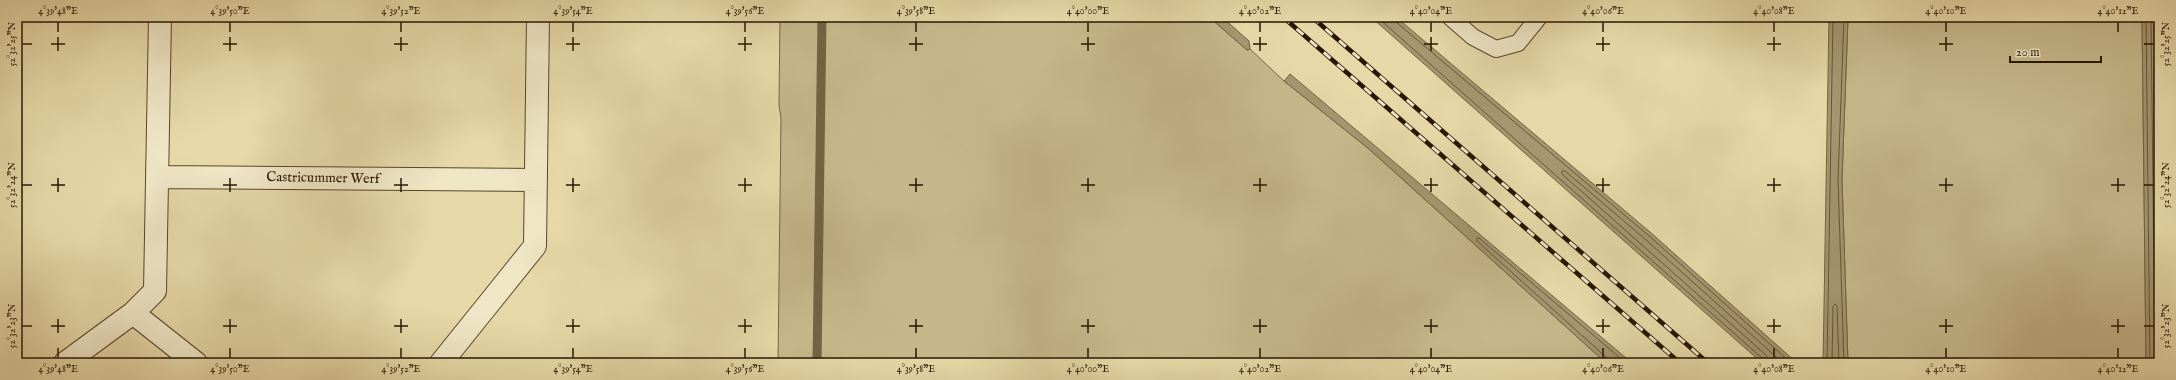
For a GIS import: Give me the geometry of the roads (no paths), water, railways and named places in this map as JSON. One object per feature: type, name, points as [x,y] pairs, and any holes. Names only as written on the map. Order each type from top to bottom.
[{"type":"street","points":[[65,363],[133,313],[155,290],[160,17]]},
{"type":"street","points":[[441,363],[535,246],[538,17]]},
{"type":"street","name":"Castricummer Werf","points":[[158,176],[536,180]]},
{"type":"street","points":[[133,313],[196,363]]},
{"type":"lane","points":[[1450,17],[1473,37],[1496,49],[1518,43],[1540,17]]},
{"type":"water","points":[[1209,17],[1222,17],[1249,41],[1250,49],[1247,50]]},
{"type":"water","points":[[1371,17],[1396,17],[1650,232],[1797,363],[1762,363]]},
{"type":"water","points":[[1829,17],[1848,18],[1842,180],[1848,363],[1823,363]]},
{"type":"water","points":[[2142,17],[2159,17],[2159,363],[2146,363]]},
{"type":"water","points":[[1290,74],[1632,363],[1606,363],[1369,149],[1284,81]]},
{"type":"waterway","points":[[817,363],[822,17]]},
{"type":"railway","points":[[1283,17],[1680,363]]},
{"type":"railway","points":[[1312,17],[1708,363]]}]
